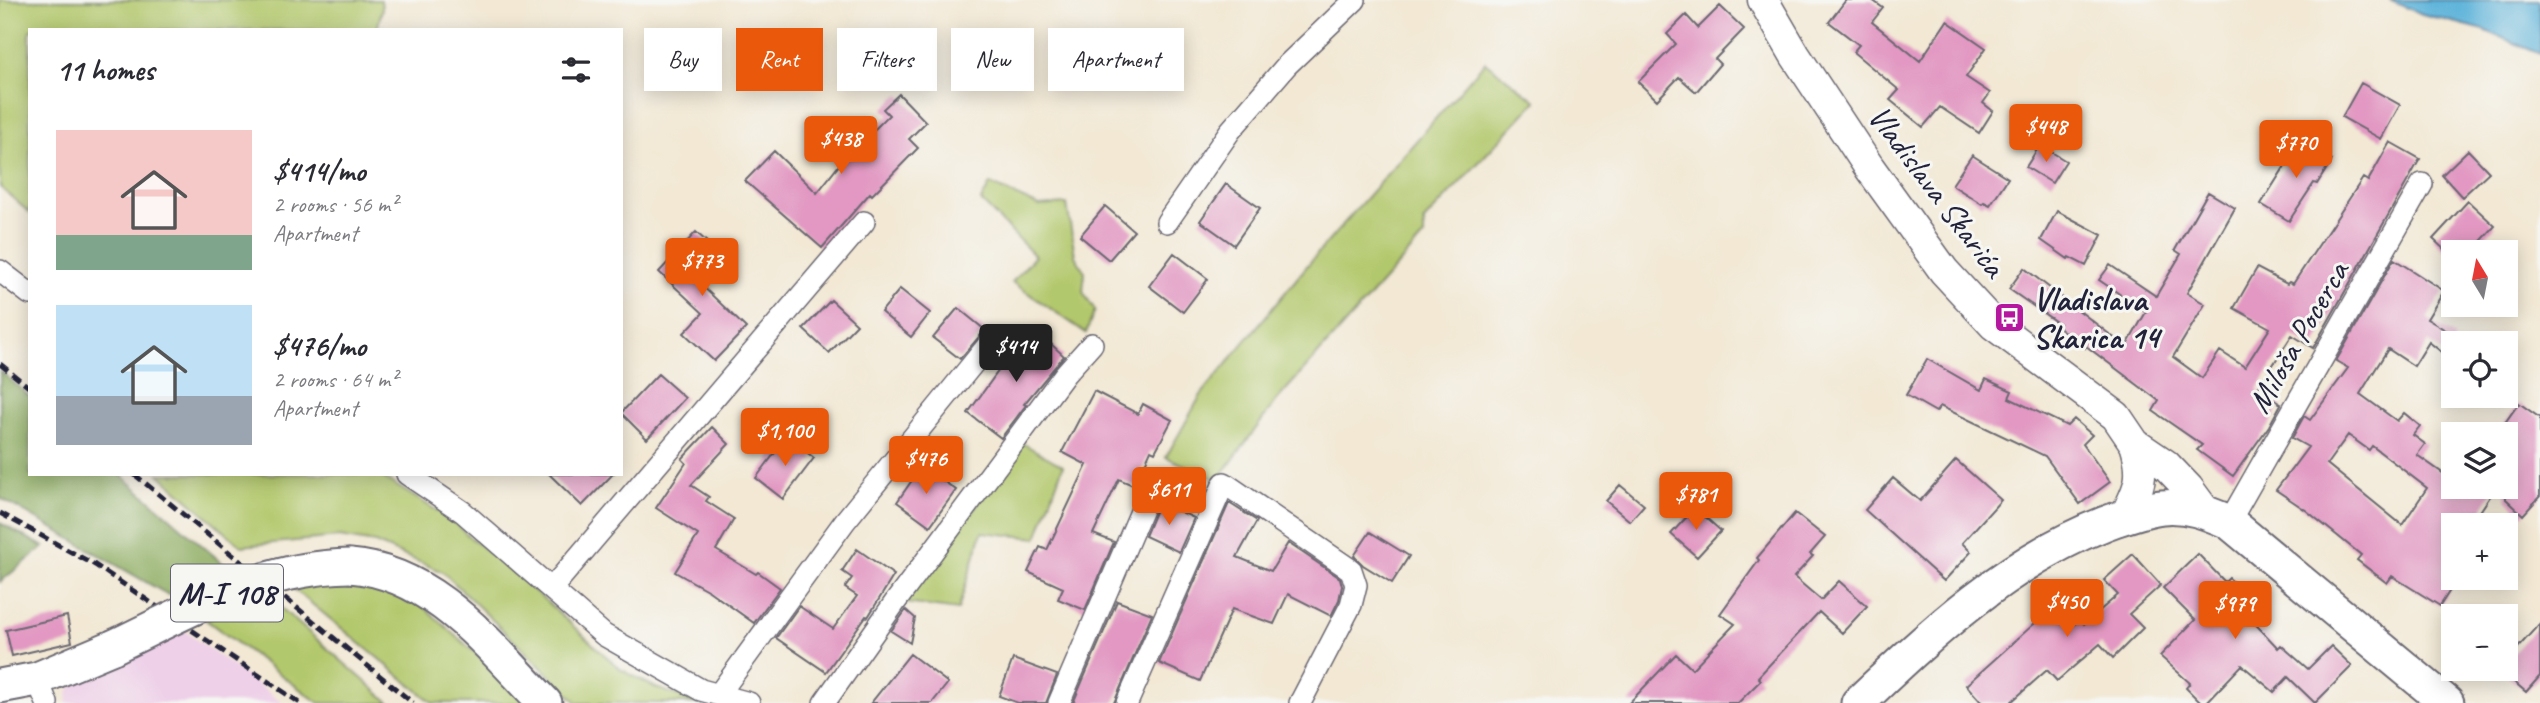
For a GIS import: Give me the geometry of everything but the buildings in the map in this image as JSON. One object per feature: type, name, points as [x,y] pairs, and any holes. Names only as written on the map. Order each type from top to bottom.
[{"type":"main road","points":[[1858,703],[1974,598],[2036,556],[2094,528],[2163,506],[2217,517],[2448,703]]},
{"type":"main road","name":"M-I 108","points":[[0,686],[42,691],[113,648],[227,593],[292,570],[349,566],[369,567],[405,580],[438,600],[479,635],[545,703]]},
{"type":"street","points":[[1167,222],[1230,131],[1287,65],[1355,0]]},
{"type":"street","name":"Vladislava Skarića","points":[[1763,0],[1795,55],[1869,167],[1944,271],[1994,325],[2116,416],[2135,443],[2166,465],[2217,517]]},
{"type":"street","name":"Miloša Pocerca","points":[[2217,517],[2423,184]]},
{"type":"street","points":[[552,588],[864,222]]},
{"type":"street","points":[[0,271],[28,292]]},
{"type":"street","points":[[719,694],[845,521],[989,344]]},
{"type":"street","points":[[824,703],[920,568],[1065,374],[1092,344]]},
{"type":"street","points":[[2125,516],[2137,493],[2141,474],[2135,443]]},
{"type":"street","points":[[410,476],[463,512],[604,635],[701,690],[749,703]]},
{"type":"street","points":[[1059,703],[1155,479]]},
{"type":"street","points":[[1127,703],[1224,483],[1351,570],[1356,585],[1351,605],[1300,703]]},
{"type":"shaded area","points":[[182,629],[283,703],[67,703],[68,692],[76,677]]},
{"type":"green space","points":[[0,0],[381,0],[382,9],[377,28],[28,28],[28,211],[0,187]]},
{"type":"green space","points":[[1485,62],[1536,101],[1424,221],[1424,236],[1277,400],[1218,480],[1166,457],[1201,395],[1312,260]]},
{"type":"green space","points":[[990,184],[1039,206],[1067,204],[1075,256],[1085,272],[1083,292],[1095,310],[1086,333],[1012,282],[1035,256],[981,201]]},
{"type":"green space","points":[[0,371],[28,395],[28,476],[122,476],[227,567],[172,597],[0,498]]},
{"type":"green space","points":[[1022,443],[1063,466],[1037,538],[982,532],[958,610],[905,603]]},
{"type":"green space","points":[[161,476],[380,476],[454,521],[620,669],[656,688],[700,703],[578,703],[443,572],[375,543],[339,537],[241,546]]},
{"type":"green space","points":[[0,523],[44,547],[0,582]]},
{"type":"green space","points":[[341,581],[384,586],[415,599],[531,703],[433,703],[290,586]]},
{"type":"green space","points":[[266,595],[390,703],[319,703],[206,620]]},
{"type":"water","points":[[2389,0],[2540,0],[2540,54],[2484,30],[2422,14]]},
{"type":"railway","points":[[0,364],[28,386]]},
{"type":"railway","points":[[136,476],[413,703]]},
{"type":"railway","points":[[0,513],[95,565],[300,703]]},
{"type":"place","name":"Vladislava Skarica 14","points":[[2010,318]]}]
